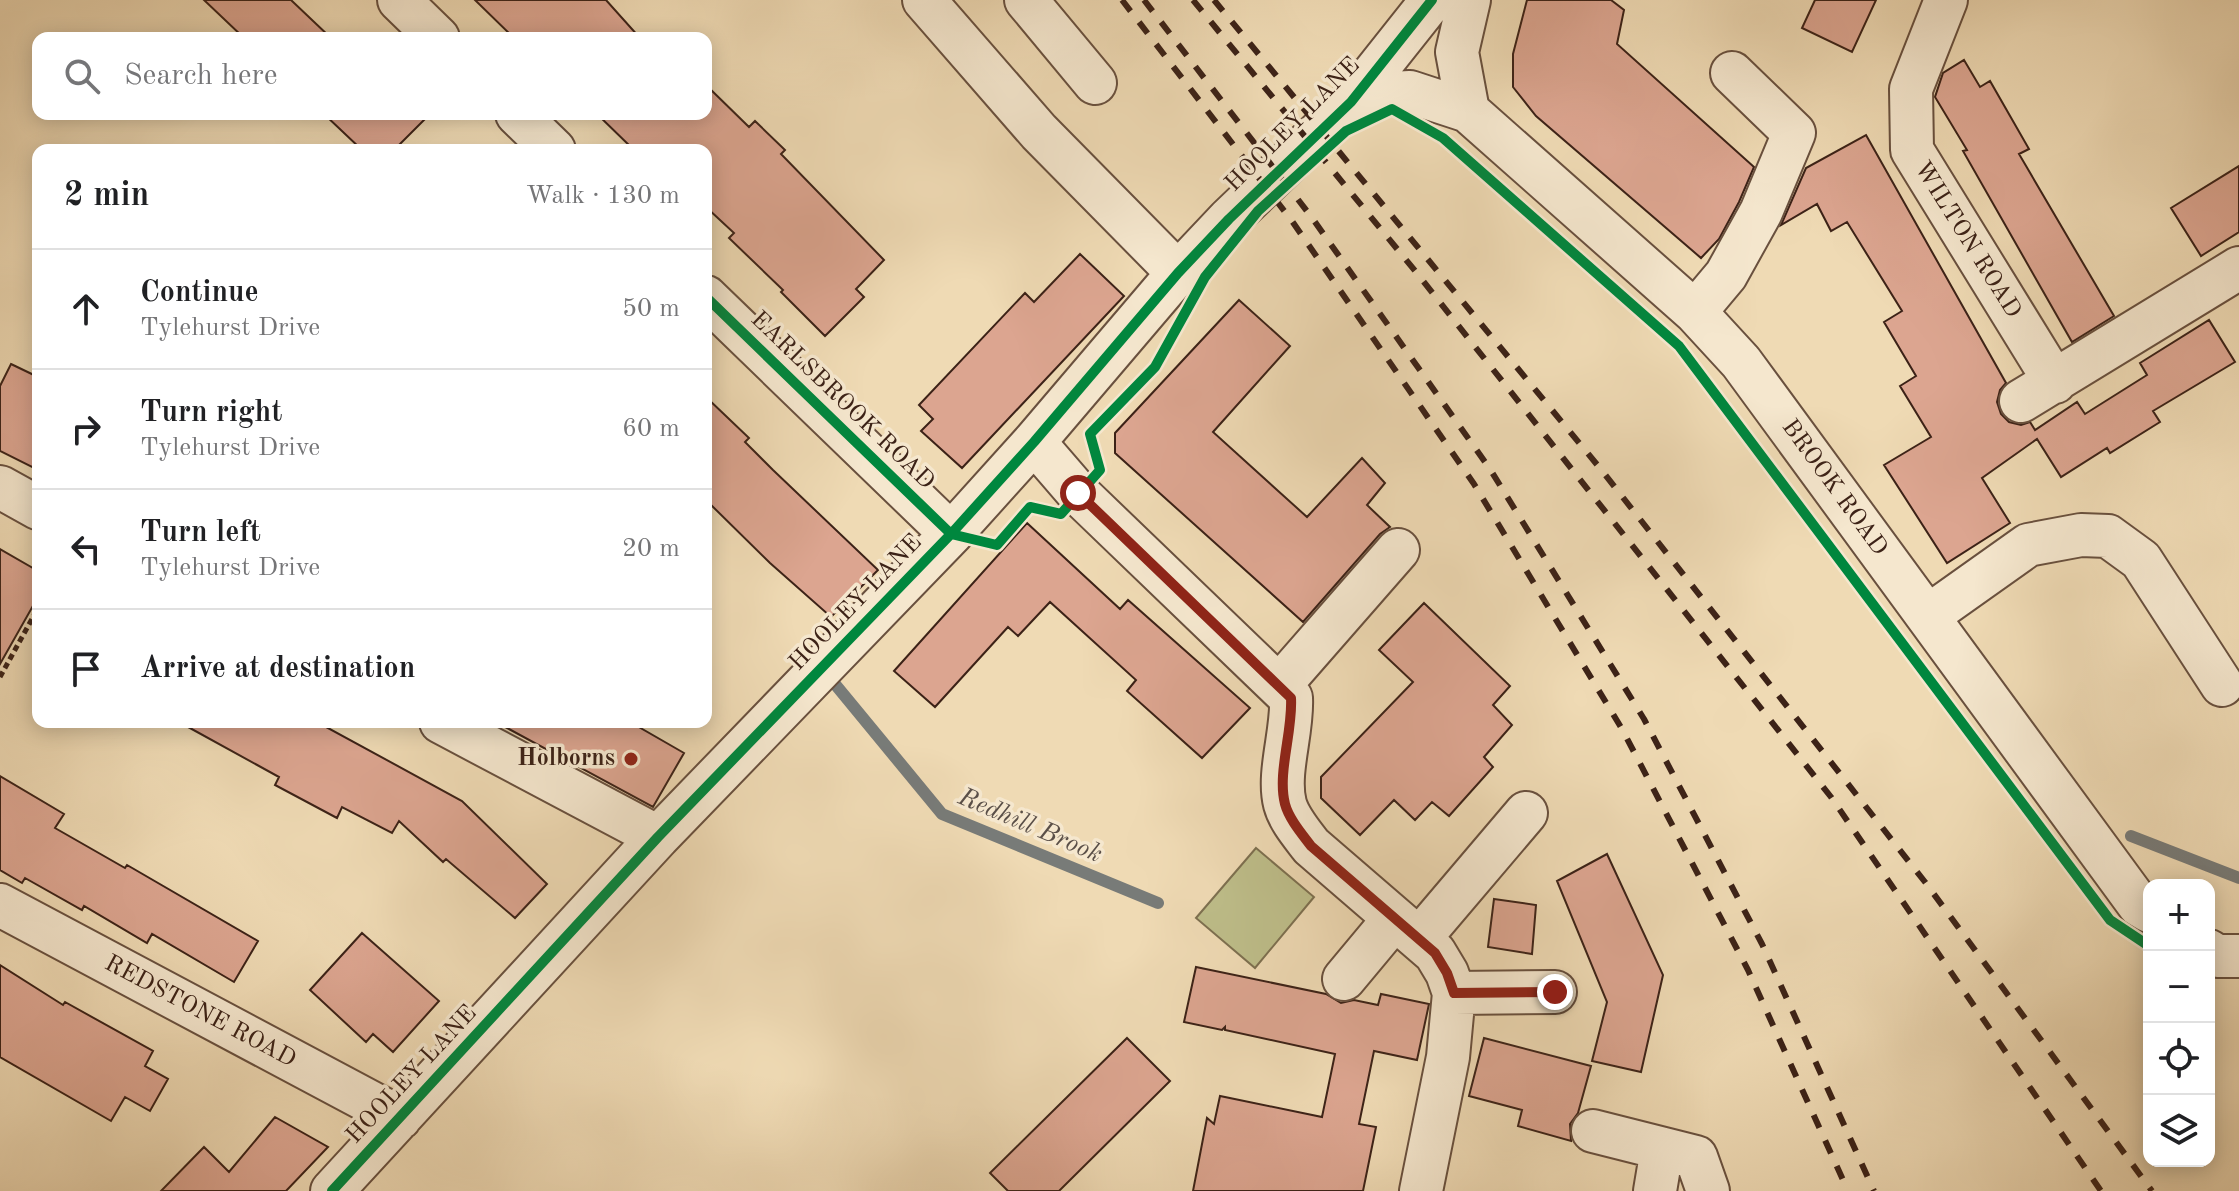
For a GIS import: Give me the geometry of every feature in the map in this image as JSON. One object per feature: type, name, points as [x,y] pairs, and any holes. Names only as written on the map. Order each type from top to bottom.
[{"type":"street","points":[[399,0],[432,32]]},
{"type":"street","points":[[924,0],[1039,132],[1178,273]]},
{"type":"street","points":[[1026,0],[1095,83]]},
{"type":"street","name":"HOOLEY LANE","points":[[332,1191],[658,837],[951,534],[1178,273],[1229,219],[1351,102],[1432,0]]},
{"type":"street","points":[[1468,111],[1457,52],[1469,0]]},
{"type":"street","name":"WILTON ROAD","points":[[1946,0],[1911,89],[1912,150],[2038,392],[2239,268]]},
{"type":"street","points":[[1695,312],[1726,275],[1754,225],[1794,133],[1732,73]]},
{"type":"street","name":"BROOK ROAD","points":[[1351,102],[1375,94],[1410,92],[1468,111],[1695,312],[1741,362],[2143,907]]},
{"type":"street","points":[[523,120],[548,144]]},
{"type":"street","name":"EARLSBROOK ROAD","points":[[712,303],[951,534]]},
{"type":"street","points":[[1034,442],[1078,493],[1291,698],[1292,719],[1284,785],[1285,804],[1297,827],[1311,846],[1435,953],[1447,973],[1454,993],[1448,1057],[1421,1191]]},
{"type":"street","points":[[0,487],[32,505]]},
{"type":"street","points":[[1928,616],[2028,545],[2081,535],[2108,536],[2141,560],[2222,685]]},
{"type":"street","points":[[1280,685],[1398,550]]},
{"type":"street","points":[[452,728],[658,837]]},
{"type":"street","points":[[1344,979],[1407,929],[1526,813]]},
{"type":"street","name":"REDSTONE ROAD","points":[[0,905],[400,1118]]},
{"type":"street","points":[[2215,955],[2239,956]]},
{"type":"street","points":[[1454,993],[1555,992]]},
{"type":"street","points":[[1593,1131],[1696,1157],[1708,1191]]},
{"type":"street","points":[[1655,1191],[1662,1149]]},
{"type":"path","points":[[0,677],[32,619]]},
{"type":"green space","points":[[1256,848],[1314,897],[1255,968],[1196,918]]},
{"type":"building","points":[[204,0],[291,0],[325,32],[238,32]]},
{"type":"building","points":[[475,0],[606,0],[635,32],[508,32]]},
{"type":"building","points":[[1527,0],[1611,0],[1624,10],[1617,44],[1754,167],[1719,239],[1701,258],[1536,116],[1513,87],[1513,54]]},
{"type":"building","points":[[1815,0],[1876,0],[1852,52],[1802,28]]},
{"type":"building","points":[[1964,60],[1980,87],[1990,81],[2029,149],[2019,154],[2114,316],[2072,342],[1935,97],[1943,73]]},
{"type":"building","points":[[712,91],[749,127],[755,121],[785,150],[781,154],[884,260],[856,289],[864,297],[825,336],[729,238],[734,233],[712,213],[712,144],[628,144],[603,120],[712,120]]},
{"type":"building","points":[[330,120],[424,120],[400,144],[356,144]]},
{"type":"building","points":[[1866,135],[2006,383],[2000,390],[1997,402],[2001,414],[2009,422],[2021,425],[2030,422],[2035,430],[2077,402],[2085,414],[2147,375],[2140,363],[2209,320],[2235,362],[2153,411],[2160,422],[2110,453],[2107,448],[2061,477],[2037,439],[1982,478],[2010,523],[1947,563],[1884,465],[1931,437],[1900,386],[1916,376],[1884,322],[1902,311],[1847,222],[1831,231],[1817,204],[1781,225],[1806,168]]},
{"type":"building","points":[[2239,166],[2239,232],[2201,256],[2171,208]]},
{"type":"building","points":[[1080,254],[1124,296],[962,468],[921,431],[933,419],[919,405],[1025,293],[1034,302]]},
{"type":"building","points":[[1239,300],[1290,346],[1213,432],[1307,517],[1362,458],[1385,483],[1367,505],[1390,527],[1380,534],[1303,622],[1115,453],[1115,433]]},
{"type":"building","points":[[11,364],[32,374],[32,467],[0,451],[0,386]]},
{"type":"building","points":[[712,403],[749,438],[745,442],[878,570],[831,617],[712,506]]},
{"type":"building","points":[[1027,523],[1120,609],[1128,600],[1250,708],[1202,758],[1127,691],[1136,680],[1050,602],[1018,636],[1008,627],[935,707],[894,671]]},
{"type":"building","points":[[0,549],[32,568],[32,608],[0,664]]},
{"type":"building","points":[[1424,603],[1510,686],[1493,705],[1512,725],[1484,757],[1493,767],[1449,816],[1432,802],[1415,820],[1394,800],[1360,835],[1321,798],[1321,777],[1413,682],[1379,650]]},
{"type":"building","points":[[190,728],[328,728],[462,801],[547,884],[515,918],[446,859],[443,862],[399,821],[392,833],[342,807],[337,818],[275,785],[279,777]]},
{"type":"building","name":"Holborns","points":[[507,728],[640,728],[684,753],[653,807]]},
{"type":"building","points":[[0,776],[64,814],[55,828],[125,868],[127,865],[258,941],[234,982],[152,934],[147,943],[84,906],[82,910],[25,878],[22,883],[0,870]]},
{"type":"building","points":[[1607,854],[1663,975],[1641,1072],[1592,1061],[1607,1002],[1557,881]]},
{"type":"building","points":[[1494,899],[1536,905],[1532,954],[1488,947]]},
{"type":"building","points":[[362,933],[439,1001],[393,1052],[373,1034],[366,1042],[310,990]]},
{"type":"building","points":[[0,965],[63,1005],[65,1002],[153,1051],[145,1066],[168,1079],[150,1111],[125,1097],[111,1121],[0,1057]]},
{"type":"building","points":[[1196,967],[1326,994],[1341,1003],[1354,1000],[1378,1005],[1381,994],[1429,1004],[1417,1060],[1374,1051],[1359,1124],[1376,1127],[1363,1191],[1193,1191],[1207,1118],[1214,1124],[1220,1096],[1322,1117],[1335,1054],[1225,1030],[1225,1027],[1222,1030],[1184,1022]]},
{"type":"building","points":[[1127,1038],[1170,1081],[1059,1191],[1008,1191],[990,1173]]},
{"type":"building","points":[[1484,1038],[1591,1066],[1578,1113],[1570,1124],[1571,1141],[1518,1126],[1522,1110],[1469,1096]]},
{"type":"building","points":[[275,1117],[328,1147],[286,1191],[161,1191],[204,1147],[229,1172]]},
{"type":"waterway","name":"Redhill Brook","points":[[825,672],[942,814],[1158,903]]},
{"type":"waterway","name":"Redhill Brook","points":[[2131,836],[2239,878]]},
{"type":"railway","points":[[1122,0],[1292,221],[1474,484],[1622,729],[1748,970],[1848,1191]]},
{"type":"railway","points":[[1144,0],[1310,215],[1490,469],[1644,719],[1762,944],[1874,1191]]},
{"type":"railway","points":[[1193,0],[1416,272],[1831,797],[2101,1191]]},
{"type":"railway","points":[[1214,0],[1599,467],[1925,882],[2152,1191]]},
{"type":"cycle path","points":[[332,1191],[658,837],[951,534],[1178,273],[1229,219],[1351,102],[1432,0]]},
{"type":"cycle path","points":[[951,534],[997,545],[1030,507],[1061,514],[1100,470],[1090,434],[1155,367],[1205,277],[1258,211],[1346,131],[1392,109],[1443,138],[1679,346],[2110,920],[2143,942]]},
{"type":"cycle path","points":[[712,303],[951,534]]},
{"type":"place","name":"Holborns","points":[[631,759]]},
{"type":"route","points":[[1078,493],[1291,698],[1285,804],[1311,846],[1435,953],[1454,993],[1555,992]]}]
